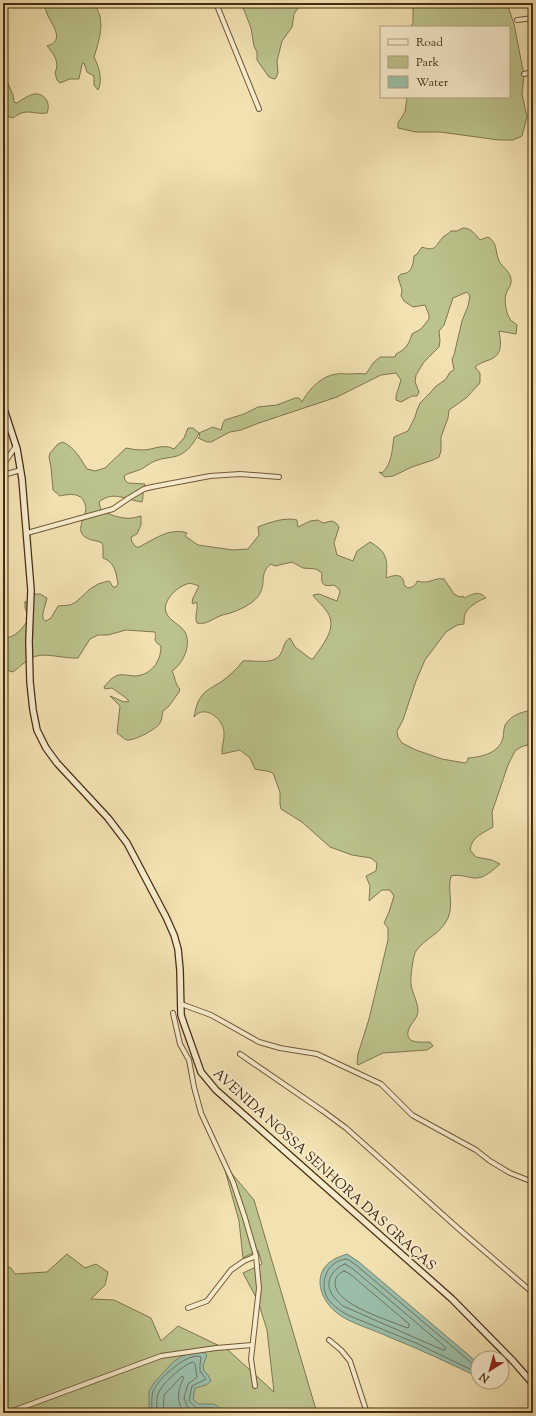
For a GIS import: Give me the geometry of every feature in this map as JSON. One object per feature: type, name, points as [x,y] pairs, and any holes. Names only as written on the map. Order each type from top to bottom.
[{"type":"main road","name":"AVENIDA NOSSA SENHORA DAS GRAÇAS","points":[[3,406],[16,446],[21,470],[31,590],[29,641],[30,682],[37,730],[46,748],[57,763],[108,818],[127,843],[174,935],[178,949],[180,970],[181,1015],[201,1072],[206,1079],[452,1299],[513,1361],[533,1384]]},
{"type":"street","points":[[216,3],[260,109]]},
{"type":"street","points":[[517,20],[533,18]]},
{"type":"street","points":[[524,74],[533,72]]},
{"type":"street","points":[[3,462],[7,459],[16,446]]},
{"type":"street","points":[[3,475],[21,470]]},
{"type":"street","points":[[27,533],[114,509],[144,489],[152,487],[210,476],[240,474],[279,477]]},
{"type":"street","points":[[181,1004],[211,1015],[259,1042],[280,1048],[318,1054],[381,1084],[412,1115],[476,1150],[490,1161],[510,1173],[533,1182]]},
{"type":"street","points":[[173,1013],[180,1044],[189,1060],[194,1087],[202,1113],[233,1182],[256,1256],[259,1288],[251,1358],[255,1386]]},
{"type":"street","points":[[240,1054],[346,1128],[533,1293]]},
{"type":"street","points":[[188,1308],[207,1301],[231,1270],[244,1261],[256,1256]]},
{"type":"street","points":[[328,1340],[342,1350],[350,1361],[367,1413]]},
{"type":"street","points":[[7,1413],[161,1356],[216,1348],[252,1345]]},
{"type":"green space","points":[[43,3],[105,3],[95,6],[101,24],[94,57],[100,74],[98,90],[94,85],[94,76],[87,72],[84,63],[82,64],[79,79],[70,79],[60,83],[57,80],[55,73],[57,62],[47,46],[52,44],[57,37]]},
{"type":"green space","points":[[237,3],[301,3],[294,14],[292,27],[282,41],[277,61],[278,73],[276,78],[274,79],[269,77],[257,60],[257,52],[254,46],[251,28],[244,10],[240,4]]},
{"type":"green space","points":[[413,3],[509,3],[509,9],[514,24],[524,75],[522,94],[527,117],[522,136],[513,140],[499,140],[440,132],[416,132],[398,128],[398,123],[405,112],[407,98],[510,98],[510,26],[412,26],[413,23]]},
{"type":"green space","points":[[3,72],[13,95],[14,102],[17,103],[27,96],[34,94],[41,95],[48,102],[47,113],[26,112],[13,118],[3,115]]},
{"type":"green space","points":[[463,228],[471,230],[480,240],[488,237],[493,242],[499,261],[511,277],[511,284],[505,297],[505,303],[506,310],[511,320],[517,325],[516,334],[499,331],[500,348],[497,355],[475,367],[480,373],[480,383],[466,398],[449,410],[448,418],[441,437],[441,451],[439,457],[393,476],[385,477],[379,472],[382,473],[388,465],[394,437],[408,431],[420,403],[435,387],[446,379],[450,372],[454,370],[452,359],[462,321],[468,306],[470,296],[467,292],[453,298],[444,325],[439,331],[439,347],[424,362],[416,375],[415,382],[419,392],[417,396],[412,396],[401,402],[396,400],[401,380],[396,373],[381,375],[337,397],[241,430],[230,432],[211,442],[198,438],[200,436],[199,433],[213,427],[221,430],[225,420],[244,414],[258,407],[277,405],[295,398],[299,398],[302,402],[312,388],[327,377],[340,374],[366,374],[373,363],[380,357],[395,357],[396,354],[407,346],[412,334],[421,329],[429,319],[425,305],[413,307],[404,301],[401,296],[402,290],[398,277],[401,274],[405,274],[410,271],[414,256],[422,247],[430,249],[433,248],[451,231],[457,231]]},
{"type":"green space","points":[[188,428],[193,428],[199,433],[190,447],[181,454],[160,459],[124,476],[128,483],[145,484],[142,502],[115,496],[104,498],[99,502],[101,510],[111,515],[126,518],[141,516],[141,525],[137,534],[131,537],[132,542],[136,547],[139,547],[168,533],[181,532],[187,533],[185,536],[198,545],[233,550],[248,549],[259,535],[258,527],[267,523],[278,520],[292,519],[297,520],[298,527],[310,521],[318,520],[323,523],[332,521],[339,527],[334,543],[337,555],[353,561],[357,551],[370,542],[380,549],[385,557],[387,566],[386,578],[399,576],[403,579],[404,585],[408,588],[415,585],[417,581],[429,582],[437,579],[444,579],[454,594],[460,597],[463,596],[464,598],[478,593],[486,598],[471,606],[465,614],[464,624],[457,625],[446,632],[425,660],[416,681],[403,720],[397,731],[398,737],[402,743],[416,750],[442,759],[465,763],[467,762],[468,758],[479,757],[494,751],[501,743],[506,723],[516,715],[533,710],[533,743],[521,747],[515,751],[508,765],[492,812],[493,827],[475,838],[471,845],[470,850],[476,857],[492,860],[500,864],[488,874],[478,878],[460,875],[451,876],[450,913],[448,918],[441,928],[415,953],[411,981],[418,1011],[410,1026],[408,1036],[409,1039],[414,1041],[430,1042],[433,1046],[427,1050],[383,1053],[358,1065],[357,1064],[358,1054],[369,1019],[388,940],[388,928],[384,923],[394,896],[390,890],[382,890],[369,901],[370,886],[366,876],[376,871],[377,863],[371,858],[352,855],[330,847],[302,822],[281,809],[280,792],[273,773],[255,769],[250,758],[240,750],[222,754],[224,735],[223,727],[217,718],[208,712],[198,713],[194,717],[198,702],[205,692],[236,670],[243,661],[268,661],[277,658],[290,638],[295,647],[313,659],[328,635],[331,622],[325,609],[313,595],[319,594],[337,601],[340,592],[334,585],[327,586],[323,584],[322,573],[316,569],[303,568],[292,562],[275,566],[271,564],[265,571],[262,589],[255,599],[240,609],[204,623],[197,623],[197,604],[196,602],[193,604],[192,603],[199,586],[188,583],[175,591],[168,599],[165,608],[167,615],[183,629],[187,637],[187,648],[183,659],[172,671],[180,689],[169,706],[163,711],[160,723],[150,731],[135,739],[127,740],[117,733],[120,706],[110,696],[124,702],[129,701],[112,688],[105,689],[104,687],[117,676],[141,675],[154,667],[161,652],[161,646],[155,641],[155,632],[126,630],[108,635],[98,635],[90,639],[78,658],[41,655],[30,659],[13,672],[3,669],[3,638],[8,638],[19,632],[29,618],[25,608],[25,601],[28,606],[34,594],[40,594],[47,598],[43,613],[43,619],[46,621],[51,618],[58,606],[70,605],[76,602],[98,584],[108,581],[113,587],[116,587],[118,584],[116,572],[112,565],[103,558],[102,543],[89,539],[81,532],[81,525],[86,509],[83,500],[77,495],[60,496],[53,490],[49,457],[50,453],[58,444],[63,442],[74,450],[87,469],[95,471],[105,468],[126,448],[146,450],[170,447],[174,449],[184,438]]},
{"type":"green space","points":[[223,1163],[254,1200],[317,1413],[3,1413],[3,1266],[11,1268],[15,1274],[47,1272],[67,1254],[85,1268],[96,1264],[108,1272],[105,1285],[91,1299],[114,1300],[151,1318],[161,1341],[178,1326],[228,1350],[274,1392],[267,1330],[258,1301],[243,1273],[262,1264],[258,1250],[243,1258],[239,1221]]},
{"type":"water","points":[[347,1254],[359,1262],[470,1356],[470,1373],[423,1351],[348,1320],[331,1308],[322,1294],[320,1279],[326,1265],[338,1257]]},
{"type":"water","points":[[194,1352],[204,1352],[207,1355],[203,1366],[204,1371],[211,1381],[206,1385],[195,1388],[193,1399],[198,1404],[214,1404],[220,1408],[220,1413],[149,1413],[149,1391],[154,1383],[173,1362],[182,1356]]}]
